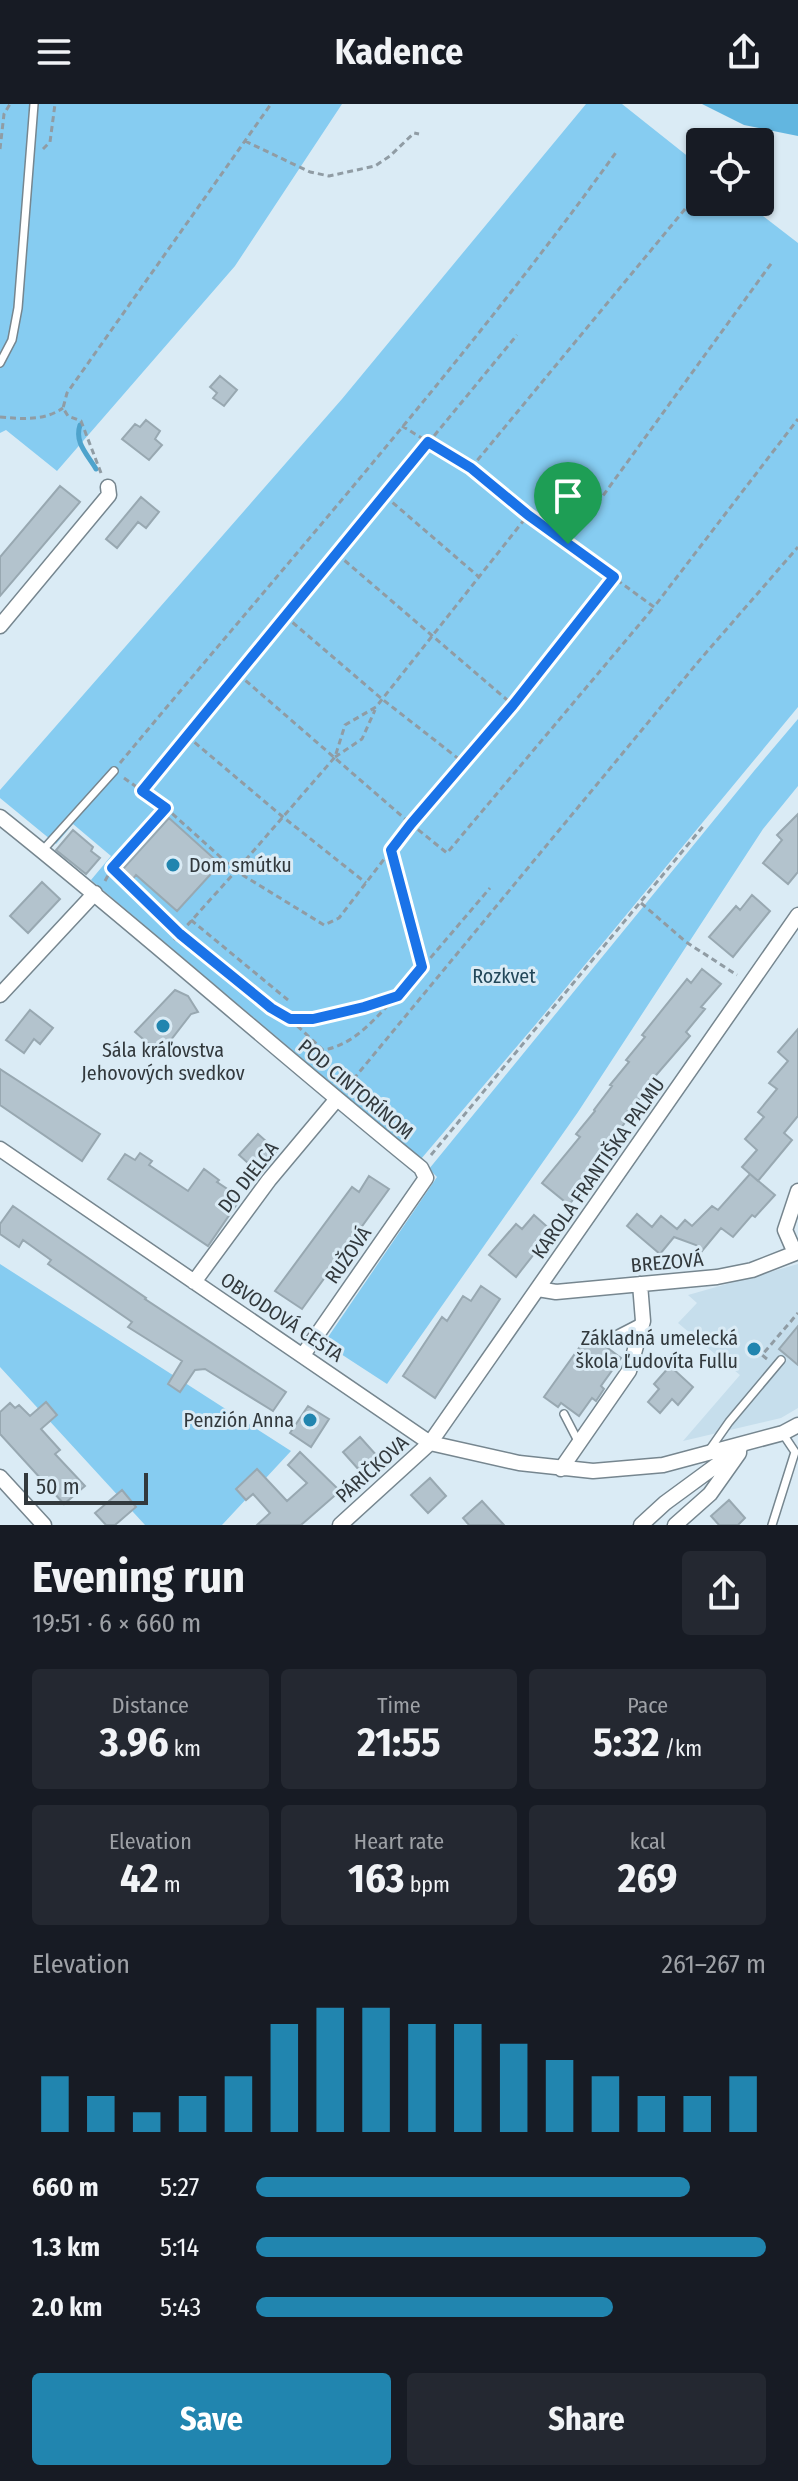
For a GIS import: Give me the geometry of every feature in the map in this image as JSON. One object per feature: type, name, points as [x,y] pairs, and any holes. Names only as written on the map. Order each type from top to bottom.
[{"type":"street","points":[[0,626],[109,495],[108,487]]},
{"type":"street","name":"POD CINTORÍNOM","points":[[0,817],[95,893],[423,1173]]},
{"type":"street","points":[[0,995],[95,893]]},
{"type":"street","name":"KAROLA FRANTIŠKA PALMU","points":[[430,1443],[798,915]]},
{"type":"street","name":"DO DIELCA","points":[[194,1282],[269,1180],[336,1100]]},
{"type":"street","name":"OBVODOVÁ CESTA","points":[[0,1149],[430,1443],[519,1463],[593,1471],[663,1465],[783,1433],[798,1425]]},
{"type":"street","name":"RUŽOVÁ","points":[[303,1355],[423,1173]]},
{"type":"street","name":"BREZOVÁ","points":[[538,1289],[556,1292],[717,1277],[752,1270],[797,1252],[785,1230],[798,1191]]},
{"type":"street","points":[[561,1469],[629,1371],[643,1321],[640,1284]]},
{"type":"street","name":"PÁRIČKOVA","points":[[340,1525],[430,1443]]},
{"type":"street","points":[[641,1525],[665,1503],[746,1443]]},
{"type":"street","points":[[675,1525],[710,1494],[746,1443]]},
{"type":"street","points":[[0,1477],[44,1525]]},
{"type":"lane","points":[[0,363],[12,340],[18,308],[34,104]]},
{"type":"lane","points":[[42,851],[114,771]]},
{"type":"lane","points":[[608,1339],[643,1321]]},
{"type":"lane","points":[[707,1454],[729,1422],[779,1363]]},
{"type":"lane","points":[[564,1414],[579,1443]]},
{"type":"lane","points":[[772,1525],[795,1452],[783,1433]]},
{"type":"path","points":[[0,149],[4,114],[10,104]]},
{"type":"path","points":[[30,160],[50,142],[55,104]]},
{"type":"path","points":[[0,417],[28,419],[51,416],[63,408],[67,393],[83,368],[271,104]]},
{"type":"path","points":[[245,141],[310,172],[329,176],[375,166],[414,133],[419,134]]},
{"type":"path","points":[[614,577],[513,705],[411,824],[339,918],[324,925],[236,871],[166,808],[114,771],[550,244],[617,151]]},
{"type":"path","points":[[471,468],[686,208]]},
{"type":"path","points":[[568,544],[773,261]]},
{"type":"path","points":[[142,791],[517,335]]},
{"type":"path","points":[[63,408],[68,416],[81,421],[108,487]]},
{"type":"path","points":[[238,674],[447,853],[654,607],[798,419]]},
{"type":"path","points":[[402,426],[471,468],[528,515],[654,607]]},
{"type":"path","points":[[384,495],[479,577]]},
{"type":"path","points":[[165,953],[335,757],[362,739],[376,707],[528,515]]},
{"type":"path","points":[[336,1100],[698,662],[798,547]]},
{"type":"path","points":[[336,554],[513,705]]},
{"type":"path","points":[[285,616],[382,699],[464,763]]},
{"type":"path","points":[[335,757],[345,725],[376,707]]},
{"type":"path","points":[[187,736],[366,883]]},
{"type":"path","points":[[95,893],[112,868],[166,808]]},
{"type":"path","points":[[423,1173],[705,824]]},
{"type":"path","points":[[391,850],[422,967]]},
{"type":"path","points":[[112,868],[180,934],[271,1008],[290,1019],[323,1050],[340,1048],[357,1036],[398,996],[490,888]]},
{"type":"path","points":[[641,903],[686,942],[751,983]]},
{"type":"path","points":[[191,920],[288,1000]]},
{"type":"path","points":[[290,1019],[313,1019],[398,996]]},
{"type":"path","points":[[779,1363],[762,1355],[798,1313]]},
{"type":"shaded area","points":[[702,104],[798,104],[798,136],[774,131],[774,128],[744,125]]},
{"type":"shaded area","name":"Základná umelecká škola Ľudovíta Fullu","points":[[798,1264],[798,1408],[781,1418],[683,1441],[740,1375],[678,1323],[697,1303],[688,1295]]},
{"type":"green space","points":[[0,104],[342,104],[235,266],[57,471],[6,430],[0,433]]},
{"type":"green space","name":"Rozkvet","points":[[586,104],[622,104],[686,155],[686,216],[763,216],[798,243],[798,707],[421,1159],[91,880],[111,856],[73,824],[56,844],[0,798],[0,790],[342,399]]},
{"type":"green space","points":[[798,719],[798,786],[763,829],[578,1112],[387,1384],[324,1343],[437,1177],[429,1169]]},
{"type":"green space","points":[[0,1264],[291,1451],[222,1525],[145,1525],[0,1367]]},
{"type":"building","points":[[220,376],[237,390],[224,406],[213,398],[217,393],[210,387]]},
{"type":"building","points":[[146,420],[160,431],[155,439],[162,445],[149,460],[122,439],[135,424],[140,427]]},
{"type":"building","points":[[60,486],[80,502],[0,596],[0,557]]},
{"type":"building","points":[[141,497],[159,512],[146,528],[138,522],[117,548],[106,539]]},
{"type":"building","points":[[798,814],[798,872],[788,884],[763,863],[782,840],[777,835]]},
{"type":"building","name":"Dom smútku","points":[[169,818],[220,864],[177,911],[136,875],[132,880],[122,870]]},
{"type":"building","points":[[73,830],[93,847],[91,851],[100,858],[86,874],[56,850]]},
{"type":"building","points":[[42,882],[60,899],[28,933],[10,916]]},
{"type":"building","points":[[752,895],[770,911],[733,957],[709,937],[736,906],[740,910]]},
{"type":"building","points":[[702,969],[721,984],[701,1007],[705,1009],[686,1032],[690,1036],[651,1081],[634,1105],[637,1107],[601,1154],[604,1157],[569,1205],[542,1183],[580,1137],[576,1134],[629,1062],[626,1060],[645,1037],[642,1035],[687,979],[691,983]]},
{"type":"building","name":"Sála kráľovstva Jehovových svedkov","points":[[175,990],[188,996],[198,1012],[191,1014],[160,1054],[135,1032]]},
{"type":"building","points":[[30,1010],[53,1028],[40,1044],[34,1039],[24,1053],[6,1040]]},
{"type":"building","points":[[798,1029],[798,1116],[784,1133],[792,1140],[758,1181],[742,1167],[757,1150],[745,1139],[764,1117],[758,1112],[777,1089],[769,1083],[788,1061],[778,1052]]},
{"type":"building","points":[[0,1069],[100,1134],[82,1161],[0,1105]]},
{"type":"building","points":[[258,1134],[277,1151],[258,1172],[239,1155]]},
{"type":"building","points":[[140,1153],[152,1161],[149,1165],[188,1191],[204,1169],[241,1198],[208,1246],[108,1179],[125,1154],[135,1160]]},
{"type":"building","points":[[750,1174],[775,1195],[733,1237],[721,1228],[702,1251],[696,1245],[674,1237],[660,1254],[627,1226],[637,1214],[652,1227],[661,1216],[677,1229],[685,1220],[692,1226],[712,1206],[718,1210]]},
{"type":"building","points":[[369,1176],[389,1189],[302,1309],[275,1291],[352,1187],[359,1192]]},
{"type":"building","points":[[13,1206],[145,1299],[286,1392],[273,1411],[205,1369],[195,1370],[180,1392],[168,1384],[182,1361],[128,1327],[132,1322],[48,1264],[51,1260],[23,1240],[19,1247],[0,1234],[0,1224]]},
{"type":"building","points":[[534,1215],[552,1231],[516,1277],[489,1255],[516,1224],[522,1229]]},
{"type":"building","points":[[481,1286],[500,1299],[435,1398],[403,1376],[442,1317],[447,1321],[463,1296],[471,1301]]},
{"type":"building","points":[[798,1326],[798,1365],[779,1349]]},
{"type":"building","points":[[589,1334],[621,1358],[601,1386],[604,1389],[596,1401],[592,1398],[579,1416],[561,1403],[558,1407],[544,1397]]},
{"type":"building","points":[[670,1366],[693,1387],[678,1405],[672,1399],[660,1413],[648,1402],[659,1389],[654,1384]]},
{"type":"building","points":[[46,1402],[57,1415],[41,1429],[60,1450],[55,1454],[85,1486],[64,1504],[0,1434],[0,1412],[10,1403],[15,1408],[19,1405],[30,1416]]},
{"type":"building","points":[[308,1406],[329,1419],[311,1447],[290,1433]]},
{"type":"building","points":[[360,1437],[377,1456],[360,1471],[343,1452]]},
{"type":"building","points":[[300,1452],[340,1491],[301,1525],[257,1525],[270,1513],[253,1494],[246,1500],[236,1489],[257,1469],[287,1501],[307,1483],[288,1465]]},
{"type":"building","points":[[430,1478],[446,1496],[428,1513],[411,1495]]},
{"type":"building","points":[[122,1490],[136,1507],[115,1525],[106,1525],[95,1513]]},
{"type":"building","points":[[729,1500],[745,1518],[738,1525],[719,1525],[711,1516]]},
{"type":"building","points":[[482,1501],[504,1525],[469,1525],[463,1518]]},
{"type":"waterway","points":[[80,425],[80,443],[96,469]]},
{"type":"place","name":"Dom smútku","points":[[173,865]]},
{"type":"place","name":"Sála kráľovstva Jehovových svedkov","points":[[163,1026]]},
{"type":"place","name":"Základná umelecká škola Ľudovíta Fullu","points":[[754,1349]]},
{"type":"place","name":"Penzión Anna","points":[[310,1420]]},
{"type":"route","points":[[428,442],[471,468],[568,544],[614,577],[513,705],[391,850],[422,967],[398,996],[313,1019],[290,1019],[271,1008],[180,934],[112,868],[166,808],[142,791],[428,442]]}]
